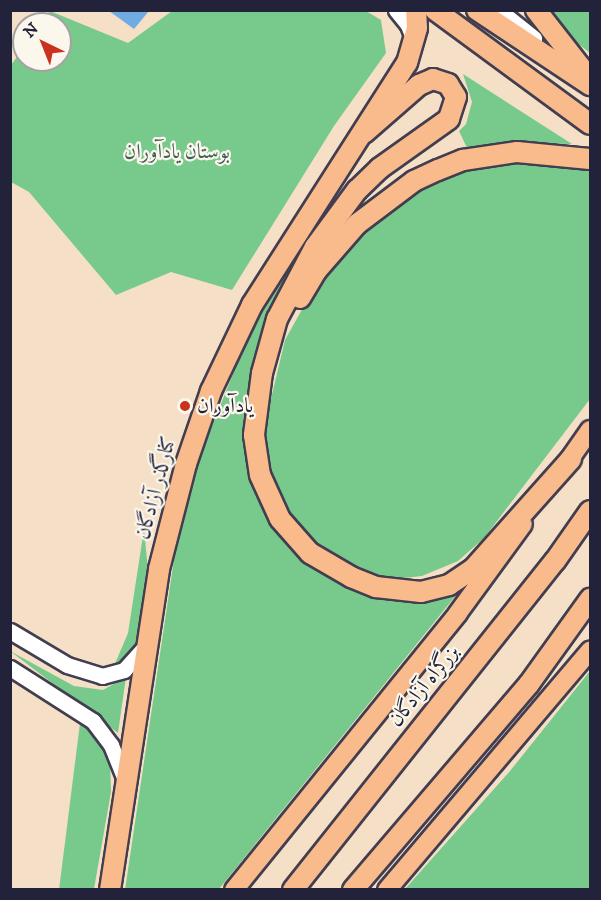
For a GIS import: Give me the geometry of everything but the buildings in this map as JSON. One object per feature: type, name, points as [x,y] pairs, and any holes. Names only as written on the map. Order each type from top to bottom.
[{"type":"highway","name":"کنارگذر آزادگان","points":[[110,890],[162,560],[186,465],[211,391],[252,305],[308,212],[364,133],[407,63],[414,42],[416,10]]},
{"type":"highway","points":[[435,10],[591,124]]},
{"type":"highway","points":[[477,10],[591,83]]},
{"type":"highway","points":[[536,10],[591,83]]},
{"type":"highway","points":[[364,133],[418,85],[433,79],[448,84],[456,98],[449,119],[380,168],[336,216],[296,280],[269,349],[254,435],[256,459],[267,495],[280,519],[310,553],[376,587],[421,592],[449,585],[487,555],[571,459]]},
{"type":"highway","points":[[269,349],[337,244],[357,224],[414,181],[464,160],[490,155],[544,152],[591,159]]},
{"type":"highway","name":"بزرگراه آزادگان","points":[[293,890],[555,561],[591,511]]},
{"type":"highway","points":[[352,890],[529,684],[591,599]]},
{"type":"main road","points":[[234,890],[458,613],[591,430]]},
{"type":"main road","points":[[387,890],[591,651]]},
{"type":"street","points":[[396,10],[408,25],[414,42]]},
{"type":"street","points":[[499,10],[591,83]]},
{"type":"street","points":[[10,631],[67,665],[102,676],[124,670],[138,659],[148,642]]},
{"type":"street","points":[[10,668],[93,721],[111,745],[127,783]]},
{"type":"green space","name":"بوستان یادآوران","points":[[172,11],[366,11],[381,20],[386,53],[334,126],[232,290],[171,272],[116,295],[29,192],[11,182],[11,65],[12,72],[72,72],[72,20],[128,43]]},
{"type":"green space","points":[[547,11],[590,11],[590,53],[568,36]]},
{"type":"green space","points":[[463,74],[572,144],[520,143],[468,150],[459,131],[466,124],[472,102]]},
{"type":"green space","points":[[505,161],[590,169],[590,399],[484,538],[458,561],[422,576],[394,579],[350,568],[299,531],[278,497],[270,473],[265,424],[285,340],[320,277],[342,250],[408,193],[460,169]]},
{"type":"green space","points":[[313,232],[267,327],[245,403],[247,465],[255,494],[291,548],[338,581],[365,592],[428,599],[457,594],[219,889],[125,890],[180,519],[193,473],[250,332]]},
{"type":"green space","points":[[144,529],[148,570],[135,645],[124,662],[114,666],[128,633]]},
{"type":"green space","points":[[10,651],[74,686],[103,690],[126,677],[118,733]]},
{"type":"green space","points":[[590,671],[590,889],[405,889],[510,771]]},
{"type":"green space","points":[[80,723],[100,737],[110,757],[111,792],[94,889],[59,890]]},
{"type":"water","points":[[109,11],[149,11],[134,29]]},
{"type":"place","name":"یادآوران","points":[[185,406]]}]
